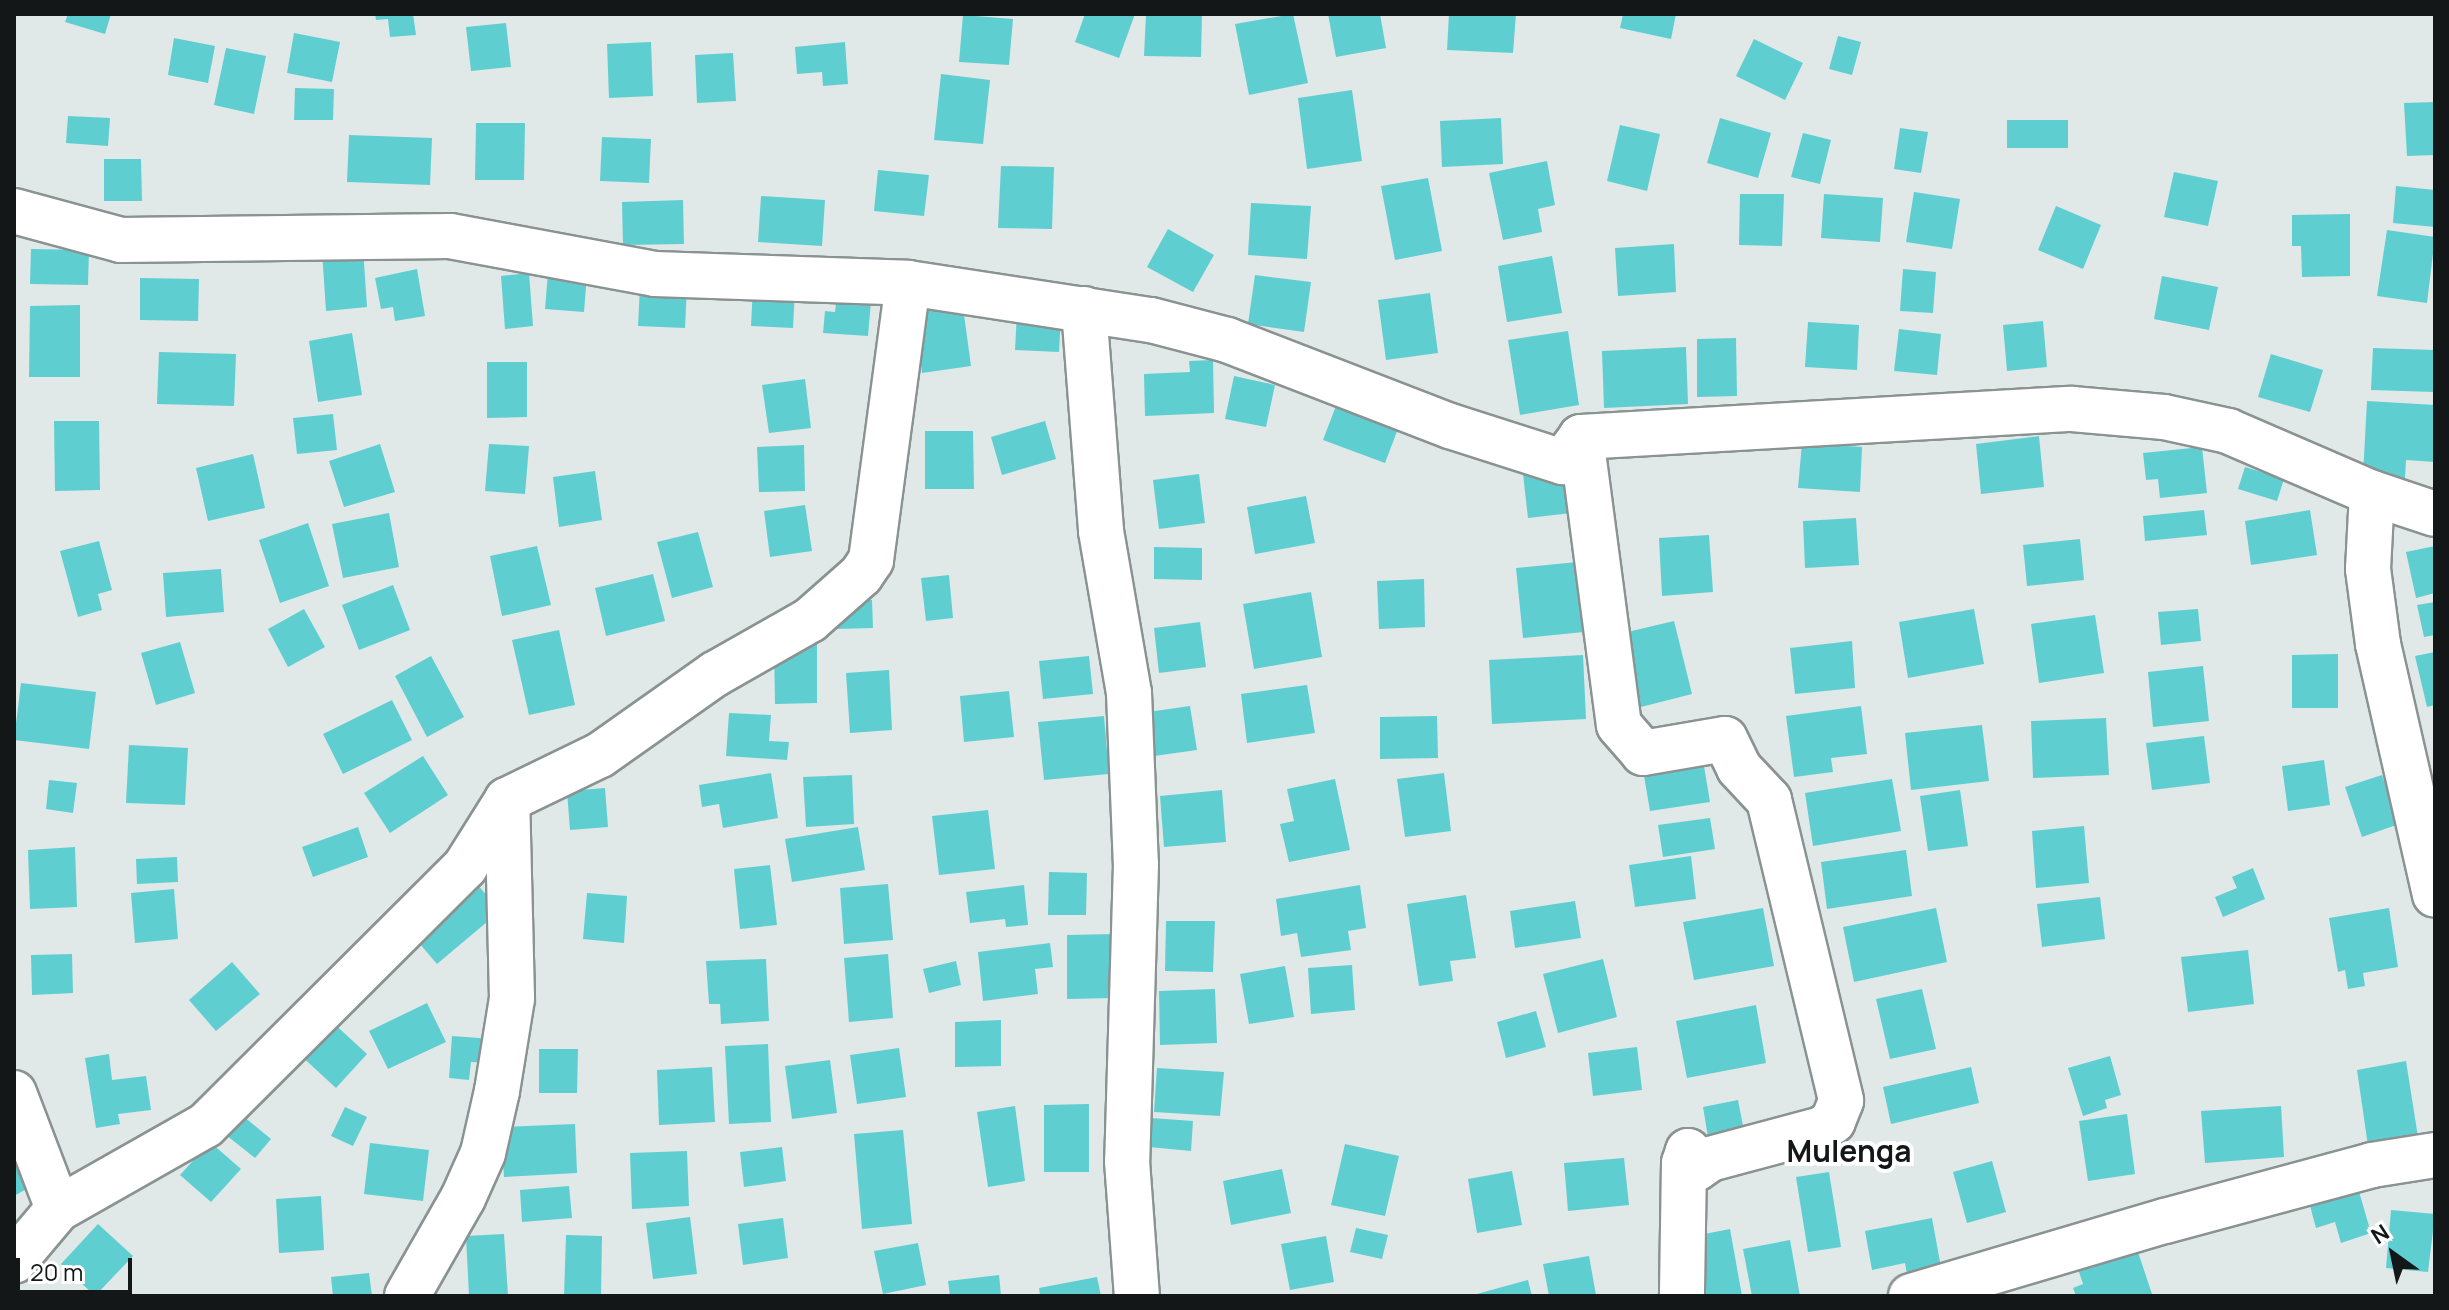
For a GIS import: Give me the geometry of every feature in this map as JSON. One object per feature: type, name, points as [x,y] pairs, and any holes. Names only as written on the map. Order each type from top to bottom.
[{"type":"street","points":[[14,211],[121,240],[450,236],[655,274],[908,283],[1084,309],[1227,340],[1450,426],[1563,462],[1581,437]]},
{"type":"street","points":[[14,1261],[58,1209],[206,1125],[465,867],[507,800],[600,755],[715,674],[810,620],[861,575],[871,560],[908,283]]},
{"type":"street","points":[[1084,309],[1101,531],[1129,693],[1136,864],[1127,1161],[1137,1296]]},
{"type":"street","points":[[1581,437],[2072,409],[2164,417],[2228,431],[2372,493],[2435,514]]},
{"type":"street","points":[[1581,437],[1619,725],[1643,753],[1725,739],[1739,768],[1769,800],[1841,1101],[1833,1121],[1822,1129],[1710,1159],[1697,1168],[1688,1151],[1684,1163],[1682,1296]]},
{"type":"street","points":[[2372,493],[2368,569],[2378,644],[2435,895]]},
{"type":"street","points":[[407,1296],[468,1187],[483,1153],[497,1091],[512,998],[507,800]]},
{"type":"street","points":[[14,1093],[58,1209]]},
{"type":"street","points":[[1911,1296],[2179,1217],[2372,1165],[2435,1155]]},
{"type":"building","points":[[68,14],[111,14],[105,34],[65,22]]},
{"type":"building","points":[[375,14],[413,14],[416,35],[390,37],[388,19],[376,20]]},
{"type":"building","points":[[1085,14],[1135,14],[1119,58],[1075,42]]},
{"type":"building","points":[[1146,14],[1202,14],[1201,57],[1144,56]]},
{"type":"building","points":[[1293,14],[1308,83],[1249,95],[1235,24]]},
{"type":"building","points":[[1328,14],[1380,14],[1386,48],[1336,57]]},
{"type":"building","points":[[1449,14],[1516,14],[1513,53],[1447,50]]},
{"type":"building","points":[[1623,14],[1676,14],[1671,39],[1620,28]]},
{"type":"building","points":[[963,15],[1013,19],[1009,65],[959,62]]},
{"type":"building","points":[[506,23],[511,67],[471,71],[466,27]]},
{"type":"building","points":[[294,33],[340,42],[332,82],[287,73]]},
{"type":"building","points":[[1838,36],[1861,42],[1852,75],[1829,69]]},
{"type":"building","points":[[174,38],[215,46],[208,83],[168,75]]},
{"type":"building","points":[[1754,39],[1803,63],[1785,100],[1736,76]]},
{"type":"building","points":[[651,42],[653,96],[609,98],[607,44]]},
{"type":"building","points":[[845,42],[848,84],[823,86],[822,72],[797,74],[795,47]]},
{"type":"building","points":[[226,48],[266,56],[254,114],[214,105]]},
{"type":"building","points":[[733,53],[736,101],[697,103],[695,55]]},
{"type":"building","points":[[941,74],[990,80],[983,144],[934,140]]},
{"type":"building","points":[[295,88],[334,89],[333,120],[294,120]]},
{"type":"building","points":[[1352,90],[1362,161],[1307,169],[1298,98]]},
{"type":"building","points":[[2435,102],[2435,155],[2407,156],[2404,103]]},
{"type":"building","points":[[68,116],[110,118],[108,146],[66,143]]},
{"type":"building","points":[[1501,118],[1503,164],[1442,167],[1440,121]]},
{"type":"building","points":[[1720,118],[1771,133],[1758,178],[1707,163]]},
{"type":"building","points":[[2007,120],[2068,120],[2068,148],[2007,148]]},
{"type":"building","points":[[476,123],[525,123],[524,180],[475,180]]},
{"type":"building","points":[[1620,125],[1660,134],[1647,191],[1607,181]]},
{"type":"building","points":[[1900,128],[1928,132],[1921,173],[1894,169]]},
{"type":"building","points":[[1803,133],[1831,140],[1820,184],[1791,177]]},
{"type":"building","points":[[349,135],[432,138],[430,185],[347,182]]},
{"type":"building","points":[[602,137],[651,139],[649,183],[600,181]]},
{"type":"building","points":[[104,159],[141,159],[142,201],[104,201]]},
{"type":"building","points":[[1547,161],[1555,205],[1538,209],[1542,232],[1503,240],[1489,173]]},
{"type":"building","points":[[1001,166],[1054,167],[1052,229],[998,228]]},
{"type":"building","points":[[878,170],[929,175],[924,216],[874,211]]},
{"type":"building","points":[[2174,172],[2218,181],[2208,226],[2164,217]]},
{"type":"building","points":[[1428,178],[1442,251],[1395,260],[1381,186]]},
{"type":"building","points":[[2396,186],[2435,190],[2435,227],[2393,223]]},
{"type":"building","points":[[1914,192],[1960,199],[1952,249],[1906,242]]},
{"type":"building","points":[[1740,194],[1784,194],[1782,246],[1739,245]]},
{"type":"building","points":[[1824,194],[1883,198],[1880,242],[1821,238]]},
{"type":"building","points":[[761,196],[825,200],[822,246],[758,242]]},
{"type":"building","points":[[683,200],[684,244],[623,245],[622,202]]},
{"type":"building","points":[[1251,203],[1311,206],[1307,259],[1248,255]]},
{"type":"building","points":[[2056,206],[2101,225],[2083,269],[2038,250]]},
{"type":"building","points":[[2350,214],[2350,276],[2302,277],[2301,246],[2292,246],[2292,215]]},
{"type":"building","points":[[1168,229],[1214,255],[1193,292],[1147,267]]},
{"type":"building","points":[[2387,230],[2435,237],[2427,303],[2377,296]]},
{"type":"building","points":[[1674,244],[1676,292],[1618,296],[1615,248]]},
{"type":"building","points":[[363,248],[367,307],[326,311],[322,251]]},
{"type":"building","points":[[31,249],[89,250],[88,285],[30,284]]},
{"type":"building","points":[[1552,256],[1562,313],[1507,322],[1498,266]]},
{"type":"building","points":[[417,269],[425,316],[395,321],[393,307],[381,309],[375,278]]},
{"type":"building","points":[[1903,269],[1936,272],[1933,313],[1900,311]]},
{"type":"building","points":[[529,273],[533,326],[505,329],[501,276]]},
{"type":"building","points":[[548,273],[587,275],[584,312],[545,309]]},
{"type":"building","points":[[1255,275],[1311,282],[1304,332],[1248,324]]},
{"type":"building","points":[[2162,276],[2218,287],[2209,330],[2154,319]]},
{"type":"building","points":[[140,278],[199,279],[198,321],[140,320]]},
{"type":"building","points":[[640,286],[687,287],[685,328],[638,326]]},
{"type":"building","points":[[753,287],[795,289],[793,328],[751,326]]},
{"type":"building","points":[[838,287],[872,290],[868,336],[823,333],[825,311],[835,312]]},
{"type":"building","points":[[1430,293],[1438,353],[1386,360],[1378,300]]},
{"type":"building","points":[[80,305],[80,377],[29,377],[30,306]]},
{"type":"building","points":[[963,307],[971,366],[922,373],[914,313]]},
{"type":"building","points":[[1017,312],[1061,315],[1059,352],[1015,350]]},
{"type":"building","points":[[2043,321],[2047,367],[2007,371],[2003,325]]},
{"type":"building","points":[[1808,322],[1859,325],[1857,370],[1805,367]]},
{"type":"building","points":[[1899,329],[1941,334],[1937,375],[1894,371]]},
{"type":"building","points":[[1568,331],[1579,405],[1520,415],[1508,340]]},
{"type":"building","points":[[352,333],[362,395],[318,402],[309,341]]},
{"type":"building","points":[[1736,338],[1737,396],[1697,397],[1697,339]]},
{"type":"building","points":[[1686,347],[1688,404],[1604,408],[1602,351]]},
{"type":"building","points":[[2373,348],[2435,350],[2435,392],[2371,390]]},
{"type":"building","points":[[159,352],[236,354],[234,406],[157,404]]},
{"type":"building","points":[[2271,354],[2323,370],[2310,412],[2258,397]]},
{"type":"building","points":[[1213,360],[1214,413],[1145,416],[1144,374],[1190,372],[1189,361]]},
{"type":"building","points":[[487,362],[527,362],[527,417],[487,418]]},
{"type":"building","points":[[1234,376],[1275,385],[1266,427],[1225,419]]},
{"type":"building","points":[[805,379],[811,428],[769,433],[762,385]]},
{"type":"building","points":[[1342,390],[1404,413],[1385,463],[1323,440]]},
{"type":"building","points":[[2367,401],[2435,405],[2435,462],[2406,460],[2405,478],[2363,475]]},
{"type":"building","points":[[333,414],[337,450],[297,454],[293,418]]},
{"type":"building","points":[[54,421],[99,421],[100,490],[55,491]]},
{"type":"building","points":[[1045,421],[1056,459],[1002,475],[991,437]]},
{"type":"building","points":[[925,431],[973,431],[974,489],[925,489]]},
{"type":"building","points":[[2039,436],[2044,487],[1981,494],[1976,444]]},
{"type":"building","points":[[1802,443],[1862,447],[1860,492],[1798,488]]},
{"type":"building","points":[[380,444],[395,492],[344,507],[329,461]]},
{"type":"building","points":[[489,444],[529,446],[525,494],[485,491]]},
{"type":"building","points":[[804,445],[805,491],[759,492],[757,447]]},
{"type":"building","points":[[2202,447],[2207,493],[2160,498],[2158,479],[2146,480],[2143,453]]},
{"type":"building","points":[[253,454],[265,508],[208,521],[196,468]]},
{"type":"building","points":[[1575,467],[1580,512],[1528,518],[1523,474]]},
{"type":"building","points":[[2245,467],[2284,479],[2277,501],[2238,489]]},
{"type":"building","points":[[595,471],[602,520],[559,527],[553,477]]},
{"type":"building","points":[[1199,474],[1205,523],[1159,529],[1153,480]]},
{"type":"building","points":[[1306,496],[1315,543],[1255,554],[1247,507]]},
{"type":"building","points":[[805,505],[812,551],[770,557],[764,511]]},
{"type":"building","points":[[2204,510],[2207,535],[2145,541],[2143,516]]},
{"type":"building","points":[[2310,510],[2317,555],[2251,565],[2245,521]]},
{"type":"building","points":[[389,513],[399,567],[343,578],[332,524]]},
{"type":"building","points":[[1856,518],[1859,565],[1805,568],[1803,521]]},
{"type":"building","points":[[308,523],[329,586],[280,603],[259,540]]},
{"type":"building","points":[[698,532],[713,587],[672,598],[657,542]]},
{"type":"building","points":[[1709,535],[1713,592],[1662,596],[1659,538]]},
{"type":"building","points":[[2080,539],[2084,580],[2027,586],[2023,545]]},
{"type":"building","points":[[99,541],[112,590],[98,594],[102,610],[78,617],[60,551]]},
{"type":"building","points":[[537,546],[551,605],[502,616],[490,556]]},
{"type":"building","points":[[2435,546],[2435,593],[2416,598],[2406,552]]},
{"type":"building","points":[[1154,547],[1202,548],[1202,580],[1154,579]]},
{"type":"building","points":[[1577,562],[1584,632],[1523,638],[1516,568]]},
{"type":"building","points":[[221,569],[224,612],[166,617],[163,573]]},
{"type":"building","points":[[653,574],[665,621],[606,636],[595,588]]},
{"type":"building","points":[[949,575],[953,618],[926,621],[921,578]]},
{"type":"building","points":[[1424,579],[1425,627],[1379,629],[1377,581]]},
{"type":"building","points":[[393,585],[410,630],[359,650],[342,605]]},
{"type":"building","points":[[1311,592],[1322,657],[1254,669],[1243,604]]},
{"type":"building","points":[[835,600],[872,600],[873,628],[836,629]]},
{"type":"building","points":[[2435,602],[2435,635],[2424,637],[2417,605]]},
{"type":"building","points":[[304,609],[325,647],[288,667],[268,629]]},
{"type":"building","points":[[1974,609],[1984,664],[1908,678],[1899,622]]},
{"type":"building","points":[[2198,609],[2201,641],[2161,645],[2158,612]]},
{"type":"building","points":[[2095,615],[2104,673],[2039,683],[2031,624]]},
{"type":"building","points":[[1674,621],[1692,694],[1637,708],[1619,634]]},
{"type":"building","points":[[1200,622],[1206,667],[1159,673],[1154,628]]},
{"type":"building","points":[[559,630],[575,705],[529,715],[512,640]]},
{"type":"building","points":[[1852,641],[1855,688],[1795,694],[1790,648]]},
{"type":"building","points":[[180,642],[195,693],[156,705],[141,653]]},
{"type":"building","points":[[774,643],[817,643],[817,703],[775,704]]},
{"type":"building","points":[[2435,652],[2435,705],[2427,707],[2415,656]]},
{"type":"building","points":[[2338,654],[2338,708],[2292,708],[2292,655]]},
{"type":"building","points":[[1583,655],[1586,719],[1492,724],[1489,660]]},
{"type":"building","points":[[431,656],[464,717],[427,737],[395,676]]},
{"type":"building","points":[[1089,656],[1093,694],[1043,699],[1039,661]]},
{"type":"building","points":[[2203,666],[2209,721],[2153,727],[2148,672]]},
{"type":"building","points":[[889,670],[892,730],[850,733],[846,673]]},
{"type":"building","points":[[21,683],[96,692],[89,749],[14,740]]},
{"type":"building","points":[[1307,685],[1315,733],[1247,743],[1241,694]]},
{"type":"building","points":[[1009,691],[1014,737],[964,742],[960,696]]},
{"type":"building","points":[[392,700],[412,740],[343,774],[323,734]]},
{"type":"building","points":[[1190,706],[1197,750],[1154,756],[1148,712]]},
{"type":"building","points":[[1861,706],[1867,754],[1831,758],[1833,772],[1794,777],[1786,716]]},
{"type":"building","points":[[729,713],[771,715],[769,741],[789,742],[787,760],[726,756]]},
{"type":"building","points":[[1104,716],[1109,774],[1044,780],[1038,722]]},
{"type":"building","points":[[1437,716],[1438,758],[1380,759],[1380,717]]},
{"type":"building","points":[[2106,718],[2109,775],[2033,778],[2031,721]]},
{"type":"building","points":[[1982,725],[1989,781],[1911,790],[1905,733]]},
{"type":"building","points":[[2204,736],[2210,783],[2152,790],[2146,743]]},
{"type":"building","points":[[129,745],[188,748],[185,805],[126,803]]},
{"type":"building","points":[[1702,754],[1710,802],[1650,811],[1642,764]]},
{"type":"building","points":[[423,756],[448,795],[390,833],[364,793]]},
{"type":"building","points":[[2324,760],[2330,805],[2288,811],[2282,766]]},
{"type":"building","points":[[771,773],[778,818],[723,828],[719,804],[702,807],[699,785]]},
{"type":"building","points":[[1444,773],[1451,831],[1405,837],[1397,779]]},
{"type":"building","points":[[852,775],[854,824],[806,827],[803,777]]},
{"type":"building","points":[[2382,775],[2399,824],[2362,837],[2345,787]]},
{"type":"building","points":[[1335,779],[1350,850],[1289,862],[1280,824],[1294,821],[1287,789]]},
{"type":"building","points":[[1892,779],[1901,831],[1813,846],[1805,793]]},
{"type":"building","points":[[49,780],[77,783],[73,813],[46,809]]},
{"type":"building","points":[[605,788],[608,827],[570,830],[567,791]]},
{"type":"building","points":[[1222,790],[1226,842],[1164,847],[1160,796]]},
{"type":"building","points":[[1960,790],[1968,846],[1928,851],[1920,796]]},
{"type":"building","points":[[988,810],[995,869],[939,875],[932,816]]},
{"type":"building","points":[[1710,818],[1715,849],[1663,857],[1658,825]]},
{"type":"building","points":[[2084,826],[2089,883],[2036,888],[2032,831]]},
{"type":"building","points":[[358,827],[368,857],[313,877],[302,847]]},
{"type":"building","points":[[858,827],[865,870],[792,882],[785,839]]},
{"type":"building","points":[[75,847],[77,907],[30,909],[28,850]]},
{"type":"building","points":[[1906,850],[1912,896],[1827,909],[1821,862]]},
{"type":"building","points":[[1691,856],[1696,899],[1635,907],[1629,865]]},
{"type":"building","points":[[177,857],[178,882],[137,884],[136,859]]},
{"type":"building","points":[[770,865],[777,925],[740,929],[734,869]]},
{"type":"building","points":[[2253,868],[2265,899],[2223,917],[2215,897],[2237,888],[2232,877]]},
{"type":"building","points":[[465,870],[500,911],[437,964],[402,923]]},
{"type":"building","points":[[1049,872],[1087,873],[1086,915],[1048,915]]},
{"type":"building","points":[[888,884],[893,940],[844,944],[840,888]]},
{"type":"building","points":[[1024,885],[1028,925],[1006,927],[1005,919],[970,923],[966,892]]},
{"type":"building","points":[[1360,885],[1366,928],[1348,931],[1351,950],[1301,957],[1297,933],[1281,936],[1276,899]]},
{"type":"building","points":[[174,889],[178,939],[135,943],[131,893]]},
{"type":"building","points":[[587,893],[627,896],[624,943],[583,939]]},
{"type":"building","points":[[1466,895],[1476,958],[1450,961],[1453,981],[1419,986],[1407,904]]},
{"type":"building","points":[[2100,897],[2105,939],[2042,947],[2037,904]]},
{"type":"building","points":[[1575,901],[1581,938],[1515,948],[1510,911]]},
{"type":"building","points":[[1763,908],[1774,966],[1694,980],[1683,922]]},
{"type":"building","points":[[1936,908],[1947,962],[1854,982],[1843,927]]},
{"type":"building","points":[[2389,908],[2398,967],[2363,973],[2365,986],[2348,989],[2345,970],[2338,972],[2329,918]]},
{"type":"building","points":[[1166,921],[1215,921],[1213,972],[1165,971]]},
{"type":"building","points":[[1114,934],[1113,998],[1067,999],[1067,935]]},
{"type":"building","points":[[1050,943],[1053,967],[1035,969],[1038,994],[983,1001],[978,952]]},
{"type":"building","points":[[2248,950],[2254,1004],[2188,1012],[2181,957]]},
{"type":"building","points":[[72,954],[73,993],[32,995],[31,955]]},
{"type":"building","points":[[888,954],[893,1018],[849,1022],[844,958]]},
{"type":"building","points":[[766,959],[769,1021],[721,1024],[720,1004],[709,1004],[706,961]]},
{"type":"building","points":[[1603,959],[1617,1017],[1558,1033],[1543,974]]},
{"type":"building","points":[[956,961],[961,985],[929,993],[923,969]]},
{"type":"building","points":[[232,962],[260,994],[216,1031],[189,1000]]},
{"type":"building","points":[[1352,965],[1355,1010],[1311,1014],[1308,968]]},
{"type":"building","points":[[1285,966],[1294,1017],[1249,1024],[1240,974]]},
{"type":"building","points":[[1215,989],[1217,1043],[1160,1045],[1159,991]]},
{"type":"building","points":[[1922,989],[1936,1049],[1890,1059],[1876,999]]},
{"type":"building","points":[[427,1003],[446,1042],[388,1069],[369,1031]]},
{"type":"building","points":[[1756,1005],[1766,1063],[1687,1078],[1676,1021]]},
{"type":"building","points":[[1536,1011],[1546,1047],[1506,1058],[1497,1022]]},
{"type":"building","points":[[329,1019],[367,1054],[336,1088],[298,1053]]},
{"type":"building","points":[[1001,1020],[1001,1066],[955,1067],[955,1022]]},
{"type":"building","points":[[452,1036],[493,1039],[491,1063],[471,1062],[469,1080],[449,1078]]},
{"type":"building","points":[[768,1044],[771,1122],[729,1124],[725,1046]]},
{"type":"building","points":[[1637,1047],[1642,1090],[1593,1096],[1588,1053]]},
{"type":"building","points":[[899,1048],[906,1097],[857,1104],[850,1055]]},
{"type":"building","points":[[539,1049],[578,1049],[577,1093],[539,1093]]},
{"type":"building","points":[[109,1054],[112,1080],[146,1076],[151,1110],[118,1114],[120,1124],[96,1128],[85,1058]]},
{"type":"building","points":[[2110,1056],[2121,1095],[2105,1100],[2107,1108],[2083,1116],[2068,1068]]},
{"type":"building","points":[[830,1060],[837,1113],[792,1119],[785,1066]]},
{"type":"building","points":[[2406,1061],[2418,1137],[2368,1146],[2357,1070]]},
{"type":"building","points":[[712,1067],[715,1122],[659,1125],[657,1070]]},
{"type":"building","points":[[1971,1067],[1979,1103],[1891,1124],[1883,1087]]},
{"type":"building","points":[[1157,1068],[1224,1072],[1220,1116],[1154,1112]]},
{"type":"building","points":[[1738,1100],[1745,1136],[1709,1143],[1703,1107]]},
{"type":"building","points":[[1089,1104],[1089,1172],[1044,1172],[1044,1105]]},
{"type":"building","points":[[1015,1106],[1025,1181],[988,1187],[977,1112]]},
{"type":"building","points":[[2281,1106],[2284,1157],[2205,1163],[2201,1111]]},
{"type":"building","points":[[345,1107],[367,1117],[353,1146],[331,1136]]},
{"type":"building","points":[[2127,1114],[2135,1174],[2088,1181],[2079,1121]]},
{"type":"building","points":[[243,1116],[271,1139],[255,1158],[226,1135]]},
{"type":"building","points":[[1151,1118],[1193,1121],[1191,1151],[1149,1147]]},
{"type":"building","points":[[575,1124],[577,1173],[504,1177],[501,1127]]},
{"type":"building","points":[[903,1130],[912,1224],[862,1229],[854,1134]]},
{"type":"building","points":[[210,1142],[241,1169],[211,1202],[180,1175]]},
{"type":"building","points":[[370,1143],[429,1150],[423,1201],[364,1194]]},
{"type":"building","points":[[1345,1144],[1399,1156],[1385,1216],[1331,1205]]},
{"type":"building","points":[[782,1147],[786,1181],[744,1187],[740,1152]]},
{"type":"building","points":[[687,1151],[689,1206],[632,1209],[630,1153]]},
{"type":"building","points":[[1624,1158],[1629,1205],[1568,1211],[1564,1163]]},
{"type":"building","points":[[14,1159],[30,1187],[14,1196]]},
{"type":"building","points":[[1992,1161],[2006,1212],[1967,1223],[1953,1172]]},
{"type":"building","points":[[1282,1169],[1291,1213],[1231,1225],[1223,1181]]},
{"type":"building","points":[[1512,1171],[1522,1225],[1477,1233],[1468,1179]]},
{"type":"building","points":[[1829,1172],[1841,1247],[1808,1252],[1796,1177]]},
{"type":"building","points":[[569,1186],[572,1218],[522,1222],[520,1190]]},
{"type":"building","points":[[2358,1188],[2371,1233],[2341,1243],[2335,1222],[2316,1228],[2309,1202]]},
{"type":"building","points":[[321,1196],[324,1250],[279,1253],[276,1199]]},
{"type":"building","points":[[2391,1210],[2435,1214],[2428,1272],[2386,1268]]},
{"type":"building","points":[[690,1217],[697,1274],[653,1279],[646,1223]]},
{"type":"building","points":[[783,1218],[788,1258],[743,1265],[738,1224]]},
{"type":"building","points":[[1932,1218],[1942,1273],[1908,1280],[1905,1263],[1872,1270],[1865,1231]]},
{"type":"building","points":[[98,1224],[133,1256],[95,1296],[61,1264]]},
{"type":"building","points":[[1356,1228],[1388,1235],[1382,1259],[1350,1252]]},
{"type":"building","points":[[1730,1229],[1742,1296],[1700,1296],[1689,1237]]},
{"type":"building","points":[[504,1234],[508,1296],[469,1296],[466,1236]]},
{"type":"building","points":[[566,1235],[602,1236],[601,1296],[564,1296]]},
{"type":"building","points":[[1326,1236],[1334,1282],[1290,1290],[1281,1244]]},
{"type":"building","points":[[1790,1240],[1800,1296],[1752,1296],[1743,1249]]},
{"type":"building","points":[[918,1243],[926,1285],[883,1294],[874,1251]]},
{"type":"building","points":[[2137,1249],[2152,1294],[2076,1296],[2073,1288],[2083,1284],[2078,1269]]},
{"type":"building","points":[[1589,1256],[1596,1295],[1549,1296],[1543,1264]]},
{"type":"building","points":[[369,1273],[372,1296],[333,1296],[331,1277]]},
{"type":"building","points":[[999,1275],[1001,1296],[950,1296],[948,1281]]},
{"type":"building","points":[[1097,1277],[1101,1296],[1040,1296],[1039,1288]]},
{"type":"building","points":[[1528,1280],[1532,1296],[1473,1296],[1473,1295]]},
{"type":"district","name":"Mulenga","points":[[1849,1151]]}]
